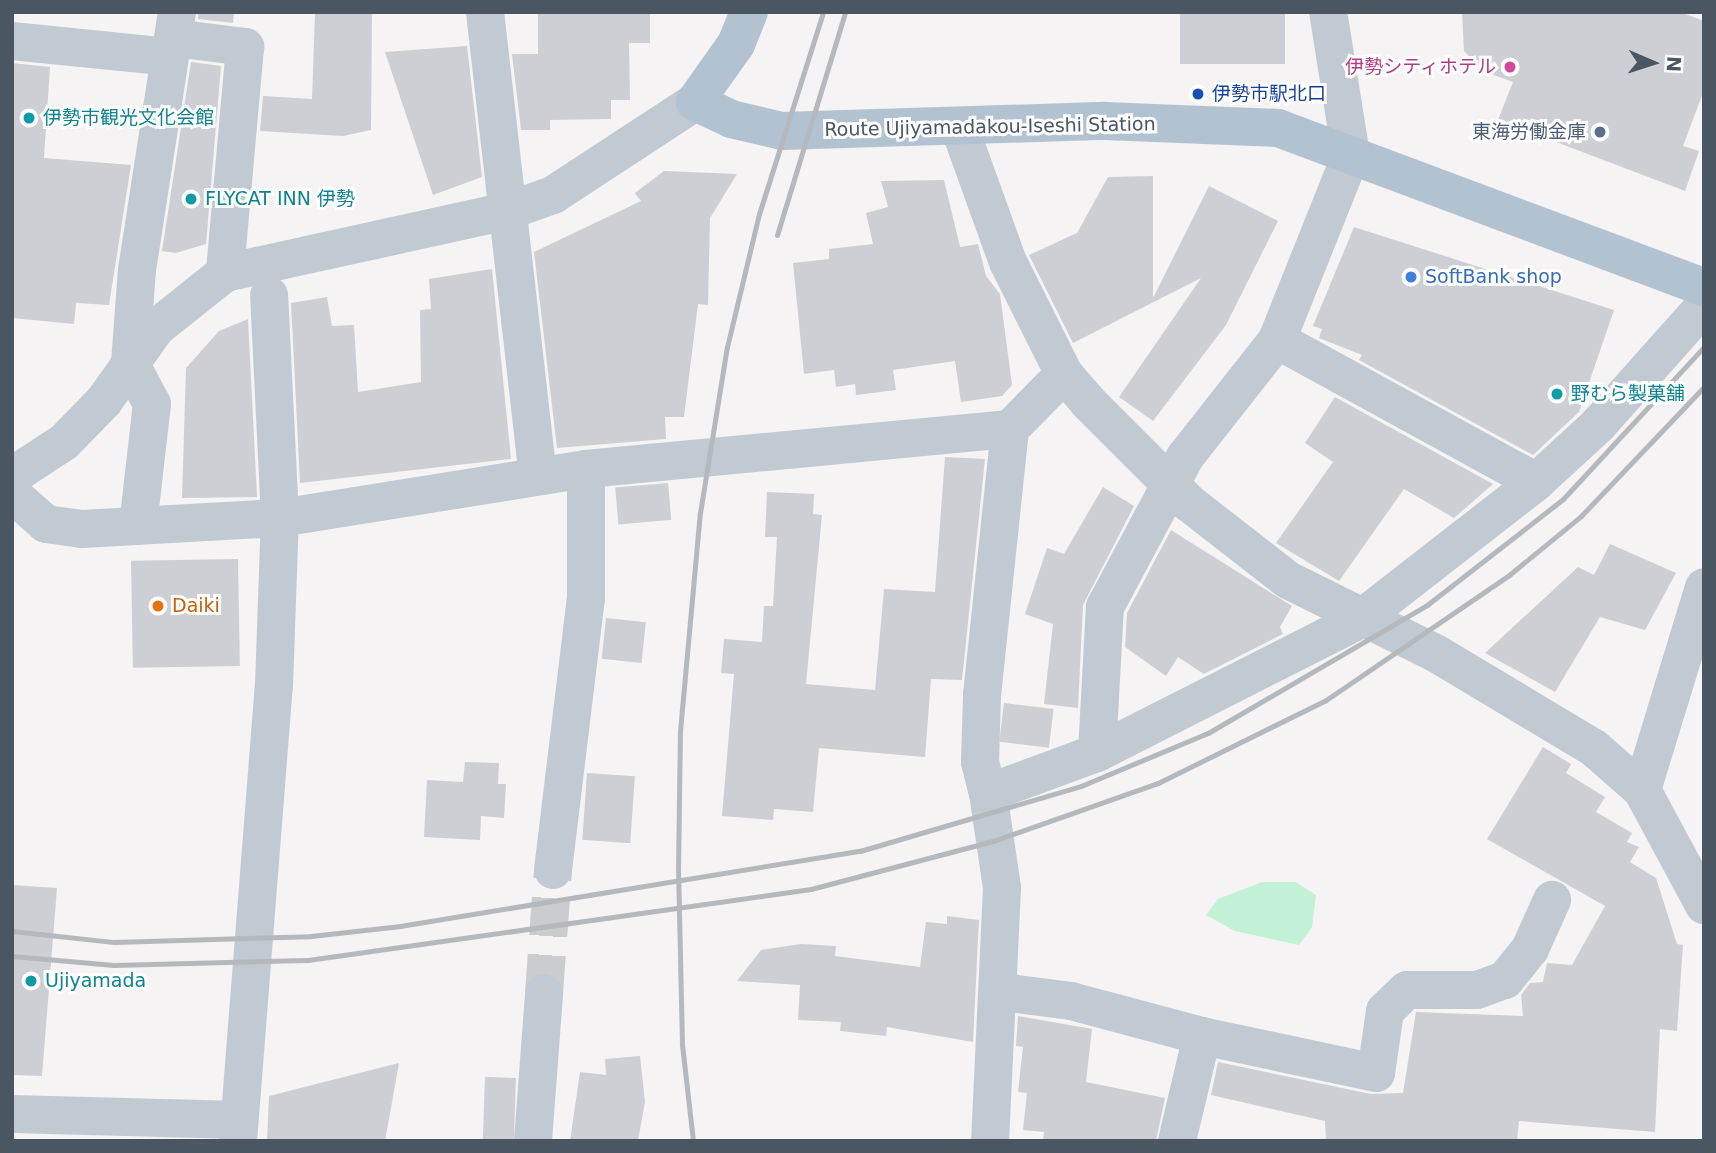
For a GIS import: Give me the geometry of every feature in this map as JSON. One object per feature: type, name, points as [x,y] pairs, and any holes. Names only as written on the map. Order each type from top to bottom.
[{"type":"main road","points":[[695,102],[736,44],[749,12]]},
{"type":"main road","name":"Route Ujiyamadakou-Iseshi Station","points":[[695,102],[731,119],[782,131],[960,129],[1105,121],[1278,128],[1704,287]]},
{"type":"street","points":[[485,12],[538,476]]},
{"type":"street","points":[[1097,752],[1105,607],[1169,484],[1277,340],[1351,155],[1328,12]]},
{"type":"street","points":[[12,41],[173,36],[245,47],[226,272]]},
{"type":"street","points":[[138,526],[152,404],[130,362],[137,270],[173,36]]},
{"type":"street","points":[[12,476],[64,442],[104,401],[130,362],[186,299],[226,272],[508,211],[590,174],[695,102]]},
{"type":"street","points":[[960,129],[1008,262],[1064,374],[1169,484],[1288,580],[1360,620],[1437,654],[1594,748],[1642,790],[1704,905]]},
{"type":"street","points":[[12,1114],[111,1117],[239,1130],[274,686],[280,518],[269,295]]},
{"type":"street","points":[[988,793],[1097,752],[1360,620],[1536,482],[1598,425],[1704,306]]},
{"type":"street","points":[[1277,340],[1536,482]]},
{"type":"street","points":[[990,1141],[1001,992],[1002,888],[988,793],[980,762],[985,636],[1010,429],[1064,374]]},
{"type":"street","points":[[12,494],[46,524],[138,526],[280,518],[586,469],[1010,429]]},
{"type":"street","points":[[553,870],[586,599],[586,469]]},
{"type":"street","points":[[1642,790],[1704,587]]},
{"type":"street","points":[[1001,992],[1072,1001],[1202,1036],[1376,1073],[1385,1011],[1407,990],[1477,990],[1505,979],[1530,949],[1552,900]]},
{"type":"street","points":[[533,1141],[544,993]]},
{"type":"street","points":[[1177,1141],[1202,1036]]},
{"type":"green space","points":[[1262,882],[1295,882],[1316,895],[1312,927],[1299,945],[1235,931],[1206,915],[1218,899]]},
{"type":"building","points":[[198,12],[234,12],[233,23],[198,19]]},
{"type":"building","points":[[315,12],[372,12],[371,130],[343,136],[260,131],[263,96],[312,99]]},
{"type":"building","points":[[538,12],[650,12],[650,43],[629,43],[630,100],[611,100],[611,119],[550,120],[550,130],[521,130],[512,54],[538,54]]},
{"type":"building","points":[[1180,12],[1285,12],[1285,64],[1180,64]]},
{"type":"building","points":[[1462,12],[1680,12],[1704,21],[1704,90],[1683,146],[1699,151],[1685,191],[1498,120],[1513,82],[1483,71],[1464,51]]},
{"type":"building","points":[[467,46],[482,177],[433,195],[385,52]]},
{"type":"building","points":[[191,62],[221,66],[206,244],[176,253],[162,251]]},
{"type":"building","points":[[12,63],[50,67],[44,158],[131,165],[109,305],[76,303],[74,324],[12,318]]},
{"type":"building","points":[[664,171],[737,174],[710,218],[708,305],[698,304],[684,417],[665,417],[666,439],[557,448],[534,252],[641,201],[635,193]]},
{"type":"building","points":[[1153,176],[1153,298],[1209,186],[1278,221],[1226,325],[1153,421],[1119,397],[1201,278],[1073,343],[1029,255],[1077,233],[1108,177]]},
{"type":"building","points":[[944,180],[960,247],[978,244],[986,276],[1000,294],[1012,385],[1002,396],[961,402],[955,361],[893,370],[896,390],[856,395],[855,384],[836,387],[834,370],[804,374],[793,263],[829,259],[829,249],[873,244],[866,213],[888,207],[881,181]]},
{"type":"building","points":[[1354,227],[1614,310],[1579,412],[1533,455],[1359,360],[1362,355],[1319,338],[1322,329],[1313,326]]},
{"type":"building","points":[[492,269],[511,459],[300,483],[291,303],[327,297],[332,326],[354,325],[358,392],[421,382],[420,310],[431,309],[429,279]]},
{"type":"building","points":[[248,319],[257,497],[182,498],[186,368],[219,331]]},
{"type":"building","points":[[1335,397],[1493,484],[1454,518],[1404,489],[1339,581],[1276,543],[1333,462],[1305,443]]},
{"type":"building","points":[[945,457],[985,459],[962,680],[931,679],[925,757],[819,748],[813,812],[774,809],[773,820],[722,816],[734,674],[721,673],[724,639],[762,642],[764,606],[773,606],[777,537],[765,537],[767,492],[814,494],[813,514],[822,515],[806,684],[875,690],[884,589],[935,592]]},
{"type":"building","points":[[668,483],[671,520],[618,524],[615,488]]},
{"type":"building","points":[[1103,487],[1134,506],[1083,605],[1078,708],[1044,704],[1053,624],[1025,614],[1047,548],[1064,554]]},
{"type":"building","points":[[1171,530],[1292,606],[1280,627],[1283,634],[1204,674],[1178,657],[1166,676],[1125,647],[1127,613]]},
{"type":"building","points":[[1610,544],[1676,573],[1645,630],[1600,617],[1555,692],[1485,653],[1578,567],[1594,575]]},
{"type":"building","points":[[238,559],[240,666],[133,668],[131,561]]},
{"type":"building","points":[[606,618],[646,622],[641,663],[602,659]]},
{"type":"building","points":[[1004,703],[1054,709],[1049,748],[999,742]]},
{"type":"building","points":[[1543,747],[1571,764],[1566,773],[1605,797],[1596,812],[1632,833],[1627,842],[1639,847],[1630,862],[1656,878],[1677,944],[1683,945],[1677,1031],[1660,1029],[1655,1132],[1519,1121],[1517,1141],[1326,1141],[1325,1121],[1211,1095],[1218,1062],[1371,1094],[1403,1093],[1416,1012],[1523,1016],[1521,995],[1530,983],[1543,982],[1547,963],[1572,965],[1605,906],[1487,839]]},
{"type":"building","points":[[465,762],[499,763],[498,784],[506,784],[504,818],[481,816],[480,840],[424,837],[427,780],[463,782]]},
{"type":"building","points":[[587,773],[635,776],[630,843],[582,840]]},
{"type":"building","name":"Ujiyamada","points":[[12,885],[57,888],[42,1076],[12,1075]]},
{"type":"building","points":[[947,916],[979,920],[973,1042],[887,1027],[886,1036],[840,1031],[841,1022],[798,1020],[800,985],[737,981],[761,950],[801,944],[836,946],[835,956],[920,967],[926,922],[947,924]]},
{"type":"building","points":[[1018,1016],[1092,1029],[1086,1082],[1165,1098],[1156,1141],[1043,1141],[1044,1132],[1023,1130],[1027,1093],[1018,1092],[1023,1047],[1016,1046]]},
{"type":"building","points":[[640,1056],[645,1102],[638,1141],[570,1141],[580,1072],[606,1075],[605,1059]]},
{"type":"building","points":[[399,1063],[385,1141],[267,1141],[269,1096]]},
{"type":"building","points":[[485,1077],[516,1078],[514,1141],[483,1141]]},
{"type":"tunnel","points":[[544,993],[553,870]]},
{"type":"railway","points":[[693,1141],[682,1044],[678,871],[680,731],[700,513],[727,347],[759,214],[823,12]]},
{"type":"railway","points":[[777,235],[845,12]]},
{"type":"railway","points":[[12,931],[114,942],[311,936],[400,926],[860,851],[1081,786],[1208,733],[1427,605],[1563,499],[1704,347]]},
{"type":"railway","points":[[12,956],[114,965],[308,960],[811,889],[996,840],[1158,783],[1326,700],[1509,575],[1581,516],[1704,387]]},
{"type":"place","name":"伊勢シティホテル","points":[[1510,67]]},
{"type":"place","name":"伊勢市駅北口","points":[[1198,94]]},
{"type":"place","name":"伊勢市観光文化会館","points":[[29,118]]},
{"type":"place","name":"東海労働金庫","points":[[1600,132]]},
{"type":"place","name":"FLYCAT INN 伊勢","points":[[191,199]]},
{"type":"place","name":"SoftBank shop","points":[[1411,277]]},
{"type":"place","name":"野むら製菓舗","points":[[1557,394]]},
{"type":"place","name":"Daiki","points":[[158,606]]},
{"type":"place","name":"Ujiyamada","points":[[31,981]]}]
